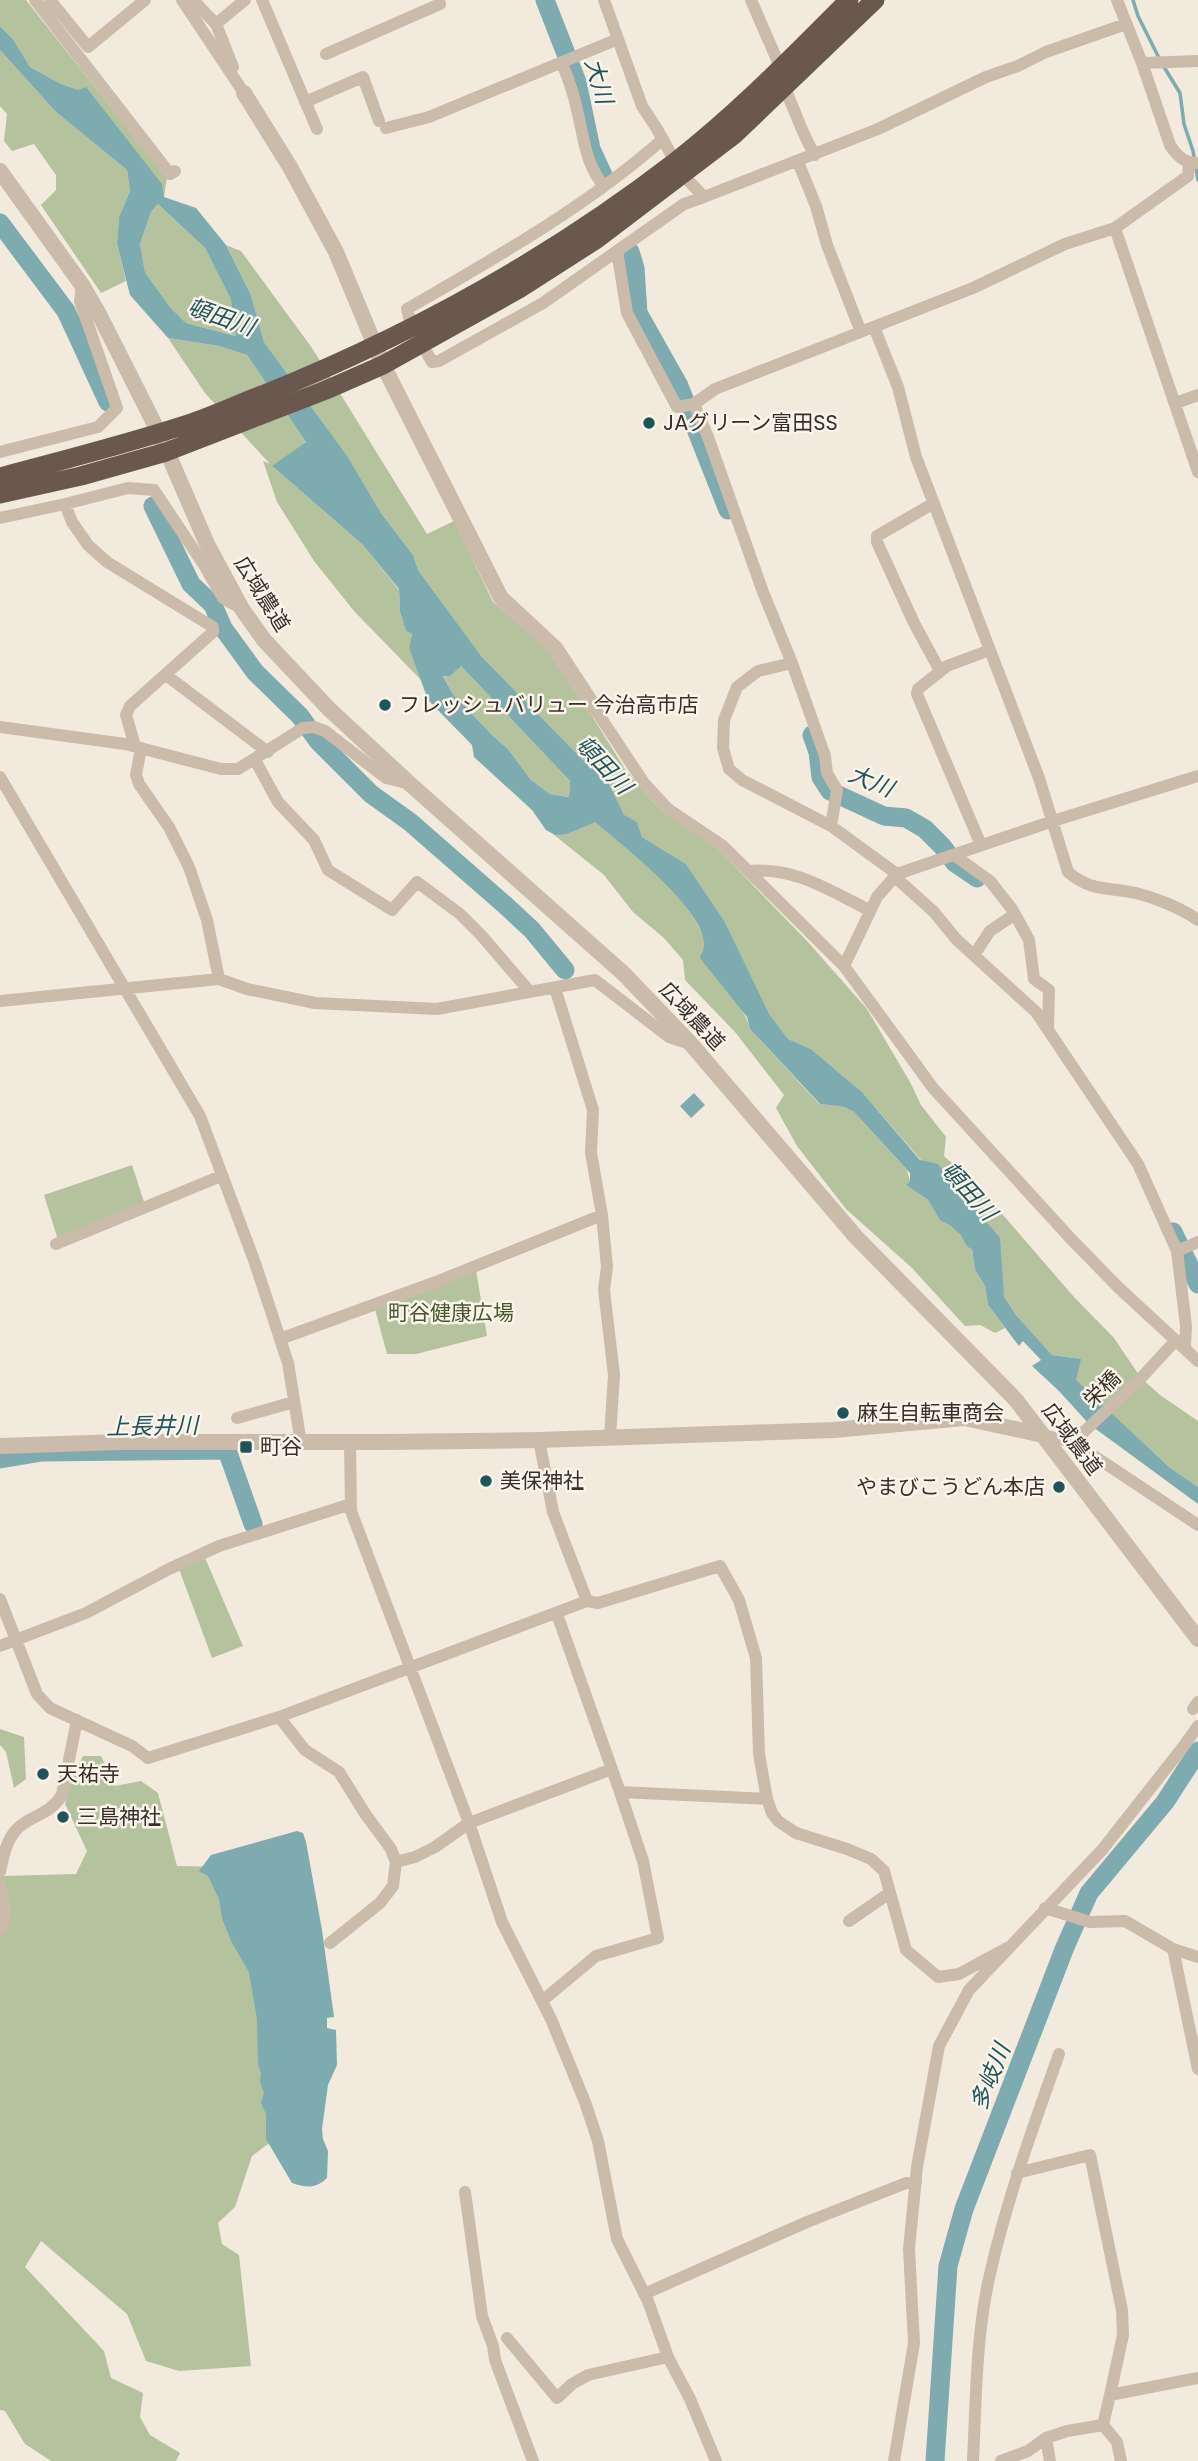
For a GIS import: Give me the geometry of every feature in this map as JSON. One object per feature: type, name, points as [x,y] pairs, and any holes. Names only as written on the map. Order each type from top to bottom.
[{"type":"highway","points":[[0,494],[81,476],[166,452],[193,432],[380,356],[519,289],[586,246],[678,168],[734,135],[849,0]]},
{"type":"highway","points":[[783,78],[875,0]]},
{"type":"highway","points":[[0,477],[159,433],[193,432]]},
{"type":"street","points":[[35,0],[170,174],[175,171]]},
{"type":"street","points":[[50,0],[88,47],[145,0]]},
{"type":"street","points":[[181,0],[290,167],[336,252],[380,356],[501,598],[555,648],[644,783],[668,809],[723,846],[844,966],[933,1088],[1118,1288],[1198,1362]]},
{"type":"street","points":[[193,0],[216,24],[244,93]]},
{"type":"street","points":[[216,24],[246,0]]},
{"type":"street","points":[[262,0],[317,129]]},
{"type":"street","points":[[326,54],[440,4],[439,0]]},
{"type":"street","points":[[604,0],[642,106],[678,168],[704,197]]},
{"type":"street","points":[[751,0],[794,106],[804,138],[815,155]]},
{"type":"street","points":[[617,251],[627,313],[677,407],[694,404],[715,388],[973,288],[1065,244],[1115,228],[1188,176],[1194,163],[1177,156],[1170,145],[1148,62],[1126,24],[1117,0]]},
{"type":"street","points":[[427,353],[432,362],[439,361],[542,303],[684,204],[798,162],[877,129],[1046,52],[1126,24]]},
{"type":"street","points":[[305,102],[363,77],[382,125],[429,117],[618,39]]},
{"type":"street","points":[[1148,62],[1198,61]]},
{"type":"street","points":[[562,63],[577,108],[588,159],[594,174],[604,186]]},
{"type":"street","points":[[409,317],[407,309],[525,239],[637,163],[663,139]]},
{"type":"street","points":[[798,162],[816,206],[827,245],[898,387],[916,457],[1053,821],[1068,872],[1079,881],[1109,891],[1136,893],[1187,912],[1198,920]]},
{"type":"street","name":"広域農道","points":[[0,171],[82,285],[100,316],[159,433],[208,544],[242,609],[264,640],[320,699],[410,784],[624,974],[691,1044],[856,1237],[1016,1400],[1198,1639]]},
{"type":"street","points":[[0,186],[16,194]]},
{"type":"street","points":[[1115,228],[1198,471]]},
{"type":"street","points":[[0,452],[98,427],[117,408],[80,301],[82,285]]},
{"type":"street","points":[[1176,403],[1198,395]]},
{"type":"street","points":[[694,404],[792,663],[825,756],[827,774],[837,790],[831,826]]},
{"type":"street","points":[[0,518],[65,505],[128,488],[154,490],[223,598],[242,609]]},
{"type":"street","points":[[934,503],[877,536],[877,542],[914,623],[940,671]]},
{"type":"street","points":[[65,505],[72,522],[88,545],[107,562],[213,627],[213,632],[130,706],[126,715],[138,747],[136,775],[148,799],[169,827],[189,867],[207,920],[219,979]]},
{"type":"street","points":[[981,845],[917,694],[918,689],[947,666],[990,650]]},
{"type":"street","points":[[792,663],[758,671],[737,687],[724,720],[723,748],[729,769],[742,780],[831,826],[896,876],[934,912],[956,939],[1027,1002],[1048,1027],[1138,1164],[1177,1251],[1186,1326],[1181,1344]]},
{"type":"street","points":[[166,675],[268,752]]},
{"type":"street","points":[[0,727],[59,733],[138,747],[221,769],[238,769],[303,728],[314,727],[325,731],[386,778],[410,784]]},
{"type":"street","points":[[255,760],[278,802],[314,840],[328,870],[392,910],[417,882],[467,921],[530,992]]},
{"type":"street","points":[[844,966],[869,910],[896,876],[1053,821],[1198,776]]},
{"type":"street","points":[[0,777],[200,1116],[255,1263],[288,1363],[301,1443]]},
{"type":"street","points":[[954,855],[990,881],[1015,914],[1029,940],[1034,979],[1049,990],[1048,1027]]},
{"type":"street","points":[[748,871],[770,869],[818,882],[869,910]]},
{"type":"street","points":[[974,955],[990,931],[1015,914]]},
{"type":"street","points":[[0,1001],[219,979],[247,989],[315,1003],[437,1009],[596,980],[669,1037],[691,1044]]},
{"type":"street","points":[[555,988],[593,1110],[591,1153],[602,1215],[607,1267],[604,1290],[614,1375],[610,1437]]},
{"type":"street","points":[[56,1244],[221,1176]]},
{"type":"street","points":[[280,1339],[436,1282],[602,1215]]},
{"type":"street","points":[[1177,1251],[1198,1242]]},
{"type":"street","name":"栄橋","points":[[1073,1442],[1181,1344]]},
{"type":"street","points":[[237,1418],[295,1402]]},
{"type":"street","points":[[0,1446],[120,1442],[538,1440],[834,1430],[964,1418],[1073,1442],[1198,1525]]},
{"type":"street","points":[[538,1440],[553,1511],[587,1601]]},
{"type":"street","points":[[350,1442],[351,1511],[469,1823],[502,1922],[542,2001],[585,2102],[598,2141],[617,2239],[644,2294],[668,2357],[716,2461]]},
{"type":"street","points":[[0,1646],[86,1614],[169,1569],[219,1546],[351,1504]]},
{"type":"street","points":[[0,1599],[37,1694],[50,1708],[132,1746],[148,1758],[279,1717],[587,1601],[598,1603],[720,1566],[739,1600],[756,1658],[759,1755],[767,1799],[778,1821],[796,1833],[871,1859],[884,1871],[888,1894],[906,1950],[938,1977],[959,1974],[1007,1948]]},
{"type":"street","points":[[542,2001],[596,1956],[658,1938],[643,1861],[557,1614]]},
{"type":"street","points":[[279,1717],[305,1750],[339,1772],[391,1849],[396,1862],[393,1886],[380,1903],[330,1943]]},
{"type":"street","points":[[0,1872],[8,1843],[17,1828],[55,1806],[62,1795],[77,1720]]},
{"type":"street","points":[[894,2461],[914,2343],[909,2249],[916,2182],[939,2046],[969,1990],[1102,1850],[1198,1726]]},
{"type":"street","points":[[396,1862],[415,1857],[435,1847],[469,1823],[612,1769]]},
{"type":"street","points":[[620,1792],[767,1799]]},
{"type":"street","points":[[0,1885],[6,1905],[5,1921],[0,1928]]},
{"type":"street","points":[[849,1921],[888,1894]]},
{"type":"street","points":[[1045,1908],[1090,1922],[1125,1921],[1173,1949],[1198,1957]]},
{"type":"street","points":[[1173,1949],[1198,2069]]},
{"type":"street","points":[[973,2461],[989,2276],[1017,2173],[1059,2054]]},
{"type":"street","points":[[1017,2173],[1090,2155],[1122,2310],[1123,2335],[1103,2425]]},
{"type":"street","points":[[644,2294],[807,2222],[895,2187],[916,2182]]},
{"type":"street","points":[[465,2192],[482,2316],[495,2360],[533,2461]]},
{"type":"street","points":[[507,2339],[557,2398],[572,2384],[588,2375],[668,2357]]},
{"type":"street","points":[[1110,2395],[1198,2378]]},
{"type":"street","points":[[1001,2461],[1028,2451],[1046,2438],[1103,2425]]},
{"type":"street","points":[[1103,2425],[1117,2442],[1121,2461]]},
{"type":"street","points":[[1046,2438],[1050,2461]]},
{"type":"green space","points":[[0,0],[26,0],[167,178],[164,197],[79,90],[61,84],[30,67],[13,39],[0,26]]},
{"type":"green space","points":[[0,50],[56,112],[127,170],[130,191],[119,217],[117,244],[126,281],[101,293],[41,205],[56,190],[56,175],[34,144],[12,151],[4,141],[7,114],[0,106]]},
{"type":"green space","points":[[158,204],[205,248],[232,299],[237,336],[186,323],[170,307],[145,272],[140,244],[151,212]]},
{"type":"green space","points":[[226,245],[241,251],[312,348],[427,534],[454,521],[493,602],[552,652],[625,769],[655,804],[718,849],[808,942],[867,1009],[921,1105],[946,1137],[944,1156],[984,1193],[1074,1297],[1114,1338],[1141,1378],[1160,1395],[1198,1421],[1198,1487],[1169,1467],[1075,1380],[1080,1359],[1052,1355],[1016,1315],[921,1160],[862,1092],[811,1049],[788,1039],[769,1015],[725,922],[686,864],[642,837],[637,822],[624,816],[607,780],[585,762],[482,657],[418,570],[413,555],[381,513],[348,457],[264,342],[251,295]]},
{"type":"green space","points":[[168,338],[219,346],[247,355],[306,442],[273,467],[363,545],[399,590],[400,612],[406,631],[412,634],[409,648],[421,680],[354,611],[314,561],[277,502],[263,461],[270,464],[205,393]]},
{"type":"green space","points":[[460,665],[570,781],[569,797],[550,794],[531,780],[508,749],[453,694],[443,675],[450,676]]},
{"type":"green space","points":[[595,821],[651,869],[682,901],[700,929],[750,1029],[819,1104],[844,1107],[854,1112],[907,1170],[910,1181],[906,1185],[928,1200],[940,1219],[950,1224],[972,1249],[975,1270],[985,1286],[988,1305],[1005,1328],[995,1333],[980,1325],[965,1326],[912,1268],[846,1209],[797,1146],[776,1108],[784,1095],[735,1032],[685,980],[683,960],[664,938],[633,912],[604,875],[553,834],[567,834]]},
{"type":"green space","points":[[132,1165],[145,1205],[58,1240],[44,1195]]},
{"type":"green space","name":"町谷健康広場","points":[[476,1270],[487,1336],[416,1354],[387,1354],[375,1309]]},
{"type":"green space","points":[[205,1558],[243,1646],[212,1658],[179,1569]]},
{"type":"green space","points":[[0,1729],[24,1737],[26,1779],[14,1788],[6,1752],[0,1745]]},
{"type":"green space","points":[[83,1756],[101,1756],[115,1786],[141,1781],[158,1793],[177,1866],[224,1867],[263,1971],[280,2135],[252,2156],[235,2207],[218,2223],[222,2244],[239,2255],[251,2366],[179,2371],[146,2361],[127,2314],[41,2241],[25,2267],[104,2351],[111,2378],[143,2393],[140,2417],[150,2435],[180,2453],[176,2461],[51,2461],[25,2444],[5,2411],[0,2410],[0,1871],[4,1876],[76,1874],[87,1851],[65,1804],[72,1777]]},
{"type":"water","points":[[0,26],[13,39],[30,67],[61,84],[79,90],[86,87],[162,184],[164,197],[196,208],[226,245],[251,295],[264,342],[348,457],[381,513],[413,555],[418,570],[482,657],[585,762],[607,780],[624,815],[637,822],[642,837],[686,864],[725,922],[769,1014],[788,1039],[811,1049],[862,1092],[920,1160],[938,1164],[1000,1238],[1004,1296],[1016,1315],[1052,1355],[1081,1359],[1076,1380],[1169,1467],[1198,1487],[1198,1504],[1089,1424],[1032,1366],[1041,1360],[1023,1341],[1019,1346],[988,1305],[985,1286],[975,1270],[972,1249],[950,1225],[940,1220],[928,1200],[906,1185],[910,1181],[910,1173],[854,1112],[844,1107],[820,1104],[750,1029],[747,1017],[700,958],[704,944],[699,927],[675,894],[595,822],[567,834],[555,835],[546,830],[532,810],[474,757],[472,745],[428,700],[409,648],[412,634],[406,631],[400,612],[399,589],[363,545],[272,466],[306,442],[247,355],[219,346],[168,338],[130,295],[117,244],[119,217],[130,191],[127,170],[56,112],[0,50]],"holes":[[[158,204],[205,248],[231,299],[236,336],[186,323],[170,307],[145,272],[140,244],[151,212]],[[461,666],[570,781],[569,797],[550,794],[531,780],[508,749],[453,694],[443,676],[450,676]]]},
{"type":"water","points":[[694,1093],[705,1105],[691,1118],[680,1106]]},
{"type":"water","points":[[297,1831],[303,1833],[306,1842],[322,1930],[334,2017],[327,2018],[327,2028],[336,2030],[337,2065],[328,2085],[322,2129],[328,2151],[327,2178],[311,2186],[292,2183],[266,2139],[266,2114],[261,2103],[264,2093],[258,2064],[257,2019],[249,1972],[232,1943],[222,1918],[219,1899],[208,1876],[199,1871],[211,1855]]},
{"type":"waterway","name":"大川","points":[[545,0],[577,82],[591,149],[603,175]]},
{"type":"waterway","points":[[1133,0],[1160,60]]},
{"type":"waterway","points":[[1164,67],[1180,93],[1184,124],[1193,151],[1198,180]]},
{"type":"waterway","points":[[0,223],[66,311],[108,402]]},
{"type":"waterway","name":"大川","points":[[630,252],[635,268],[638,313],[679,386],[728,510]]},
{"type":"waterway","points":[[153,506],[191,584],[213,605],[223,628],[255,672],[300,716],[318,741],[371,794],[410,822],[504,904],[532,930],[565,970]]},
{"type":"waterway","name":"大川","points":[[812,735],[818,752],[821,777],[830,791],[884,816],[906,818],[925,829],[955,863],[977,878]]},
{"type":"waterway","name":"大川","points":[[1173,1232],[1198,1284]]},
{"type":"waterway","name":"上長井川","points":[[0,1459],[42,1452],[227,1450],[253,1524]]},
{"type":"waterway","name":"多岐川","points":[[935,2461],[948,2266],[964,2209],[1065,1947],[1089,1893],[1165,1802],[1198,1751]]},
{"type":"place","name":"JAグリーン富田SS","points":[[649,423]]},
{"type":"place","name":"フレッシュバリュー 今治高市店","points":[[385,705]]},
{"type":"place","name":"麻生自転車商会","points":[[843,1413]]},
{"type":"place","name":"町谷","points":[[246,1447]]},
{"type":"place","name":"美保神社","points":[[486,1481]]},
{"type":"place","name":"やまびこうどん本店","points":[[1059,1487]]},
{"type":"place","name":"天祐寺","points":[[43,1774]]},
{"type":"place","name":"三島神社","points":[[63,1817]]},
{"type":"water label","name":"頓田川","points":[[221,317]]},
{"type":"water label","name":"頓田川","points":[[604,765]]},
{"type":"water label","name":"頓田川","points":[[969,1191]]}]
